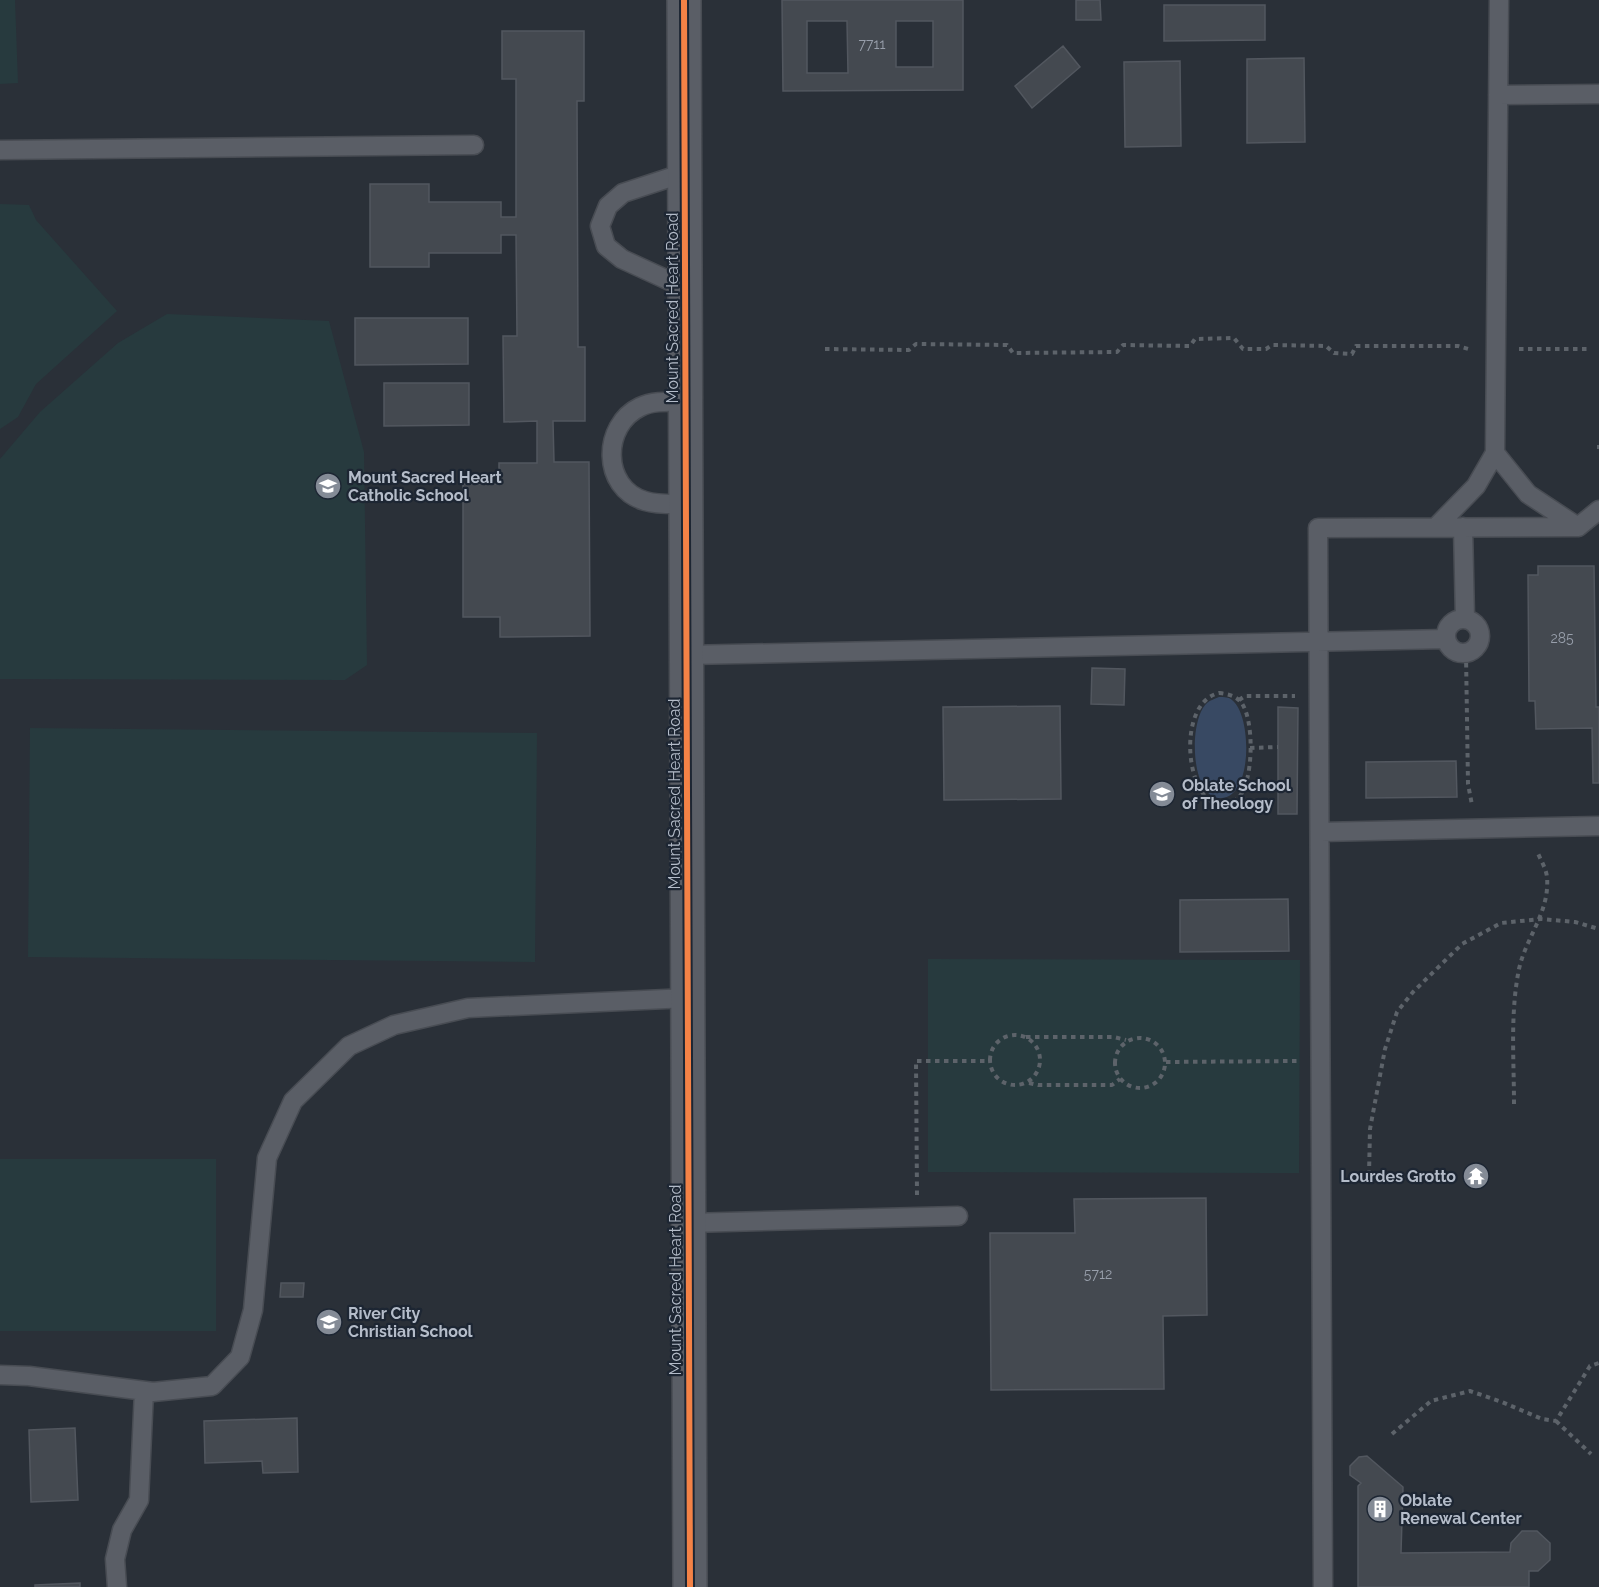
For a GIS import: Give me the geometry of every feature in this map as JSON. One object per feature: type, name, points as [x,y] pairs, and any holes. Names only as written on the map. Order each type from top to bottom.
[{"type":"street","name":"Mount Sacred Heart Road","points":[[684,0],[690,1587]]},
{"type":"lane","points":[[1436,527],[1476,486],[1495,453],[1499,0]]},
{"type":"lane","points":[[1498,95],[1599,94]]},
{"type":"lane","points":[[0,150],[474,144]]},
{"type":"lane","points":[[684,174],[623,193],[608,206],[600,226],[606,246],[622,259],[685,288]]},
{"type":"lane","points":[[686,402],[660,402],[641,406],[624,417],[614,434],[610,454],[615,473],[626,490],[643,500],[662,504],[686,504]]},
{"type":"lane","points":[[1495,453],[1528,494],[1578,526]]},
{"type":"lane","points":[[1323,1587],[1318,528],[1578,526],[1599,510]]},
{"type":"lane","points":[[1463,527],[1465,619]]},
{"type":"lane","points":[[1465,619],[1477,626],[1480,639],[1478,646],[1466,653],[1453,650],[1446,639],[1446,633],[1453,622],[1465,619]]},
{"type":"lane","points":[[687,655],[1446,639]]},
{"type":"lane","points":[[1320,832],[1599,826]]},
{"type":"lane","points":[[0,1375],[29,1376],[153,1392],[212,1386],[240,1357],[253,1310],[267,1158],[293,1101],[349,1046],[394,1025],[468,1008],[688,998]]},
{"type":"lane","points":[[688,1223],[958,1216]]},
{"type":"lane","points":[[117,1587],[115,1559],[122,1530],[139,1500],[144,1391]]},
{"type":"path","points":[[825,349],[909,350],[916,344],[1006,345],[1013,353],[1117,352],[1123,345],[1190,346],[1195,339],[1234,338],[1243,349],[1266,349],[1272,345],[1326,346],[1334,353],[1352,354],[1356,346],[1458,346],[1471,350],[1591,349]]},
{"type":"path","points":[[1466,653],[1468,784],[1473,814],[1533,842],[1547,875],[1546,898],[1541,919],[1519,968],[1514,1012],[1514,1104]]},
{"type":"path","points":[[1226,694],[1239,700],[1250,728],[1248,780],[1238,798],[1223,804],[1215,804],[1206,799],[1200,791],[1194,776],[1191,743],[1194,717],[1204,699],[1211,695],[1226,694]]},
{"type":"path","points":[[1239,700],[1245,696],[1265,695],[1320,696]]},
{"type":"path","points":[[1250,748],[1278,747]]},
{"type":"path","points":[[1369,1175],[1370,1129],[1385,1048],[1397,1012],[1413,992],[1462,944],[1501,923],[1541,919],[1575,922],[1599,929]]},
{"type":"path","points":[[1026,1037],[1038,1049],[1040,1058],[1035,1075],[1028,1082],[1018,1086],[1008,1085],[998,1080],[991,1071],[989,1061],[991,1050],[997,1041],[1007,1036],[1114,1037],[1127,1041]]},
{"type":"path","points":[[1137,1037],[1146,1037],[1153,1041],[1164,1053],[1166,1062],[1164,1072],[1158,1081],[1140,1088],[1129,1086],[1120,1079],[1115,1070],[1115,1058],[1119,1048],[1127,1041],[1137,1037]]},
{"type":"path","points":[[917,1217],[916,1062],[989,1061]]},
{"type":"path","points":[[1166,1062],[1322,1061]]},
{"type":"path","points":[[1028,1082],[1038,1085],[1112,1085],[1120,1079]]},
{"type":"path","points":[[1556,1421],[1590,1366],[1599,1363]]},
{"type":"path","points":[[1392,1434],[1431,1401],[1470,1391],[1542,1419],[1556,1421],[1591,1454]]},
{"type":"green space","points":[[0,0],[15,0],[18,83],[0,84]]},
{"type":"green space","points":[[0,204],[29,205],[36,220],[117,311],[36,384],[18,417],[0,429]]},
{"type":"green space","points":[[167,314],[329,321],[364,452],[367,665],[345,680],[0,679],[0,459],[40,412],[118,343]]},
{"type":"green space","points":[[30,728],[537,733],[535,962],[28,957]]},
{"type":"green space","points":[[928,959],[1300,960],[1299,1173],[928,1172]]},
{"type":"green space","points":[[0,1159],[216,1159],[216,1331],[0,1331]]},
{"type":"water","points":[[1219,697],[1231,699],[1239,708],[1246,737],[1244,770],[1239,784],[1232,794],[1222,798],[1211,795],[1203,787],[1195,758],[1197,725],[1201,712],[1208,702]]},
{"type":"building","points":[[782,0],[963,0],[963,90],[783,91]],"holes":[[[807,21],[847,21],[848,73],[807,73]],[[896,21],[933,21],[933,67],[896,67]]]},
{"type":"building","points":[[1076,0],[1100,0],[1101,20],[1076,20]]},
{"type":"building","points":[[1164,5],[1265,5],[1265,40],[1164,41]]},
{"type":"building","points":[[502,31],[584,31],[584,101],[577,101],[578,347],[585,347],[585,421],[553,421],[554,462],[589,462],[590,636],[500,637],[500,617],[463,617],[463,484],[499,484],[499,463],[537,463],[537,421],[504,422],[503,336],[517,336],[516,235],[501,235],[501,253],[429,253],[429,267],[370,267],[370,184],[429,184],[429,202],[501,202],[501,217],[516,217],[516,79],[502,79]]},
{"type":"building","points":[[1063,46],[1080,67],[1032,108],[1015,86]]},
{"type":"building","points":[[1304,58],[1305,142],[1247,143],[1247,59]]},
{"type":"building","points":[[1180,61],[1181,146],[1125,147],[1124,62]]},
{"type":"building","points":[[355,318],[468,318],[468,364],[355,365]]},
{"type":"building","points":[[384,383],[469,383],[469,425],[384,426]]},
{"type":"building","points":[[1538,566],[1594,566],[1599,783],[1593,783],[1592,728],[1536,729],[1535,701],[1529,701],[1528,575],[1538,575]]},
{"type":"building","points":[[1092,668],[1125,669],[1124,705],[1091,704]]},
{"type":"building","points":[[1060,706],[1061,799],[944,800],[943,707]]},
{"type":"building","points":[[1278,707],[1298,708],[1297,814],[1278,814]]},
{"type":"building","points":[[1456,761],[1457,797],[1366,798],[1366,762]]},
{"type":"building","points":[[1288,899],[1289,951],[1180,952],[1180,900]]},
{"type":"building","points":[[1206,1198],[1207,1315],[1163,1316],[1164,1389],[991,1390],[990,1233],[1075,1233],[1074,1199]]},
{"type":"building","points":[[281,1283],[304,1283],[303,1297],[280,1297]]},
{"type":"building","points":[[297,1418],[298,1472],[263,1473],[262,1461],[205,1463],[204,1421]]},
{"type":"building","points":[[75,1428],[78,1500],[31,1502],[29,1430]]},
{"type":"building","name":"Oblate Renewal Center","points":[[1367,1456],[1403,1487],[1401,1553],[1510,1552],[1511,1543],[1522,1531],[1537,1531],[1550,1543],[1550,1560],[1538,1571],[1529,1571],[1529,1587],[1358,1587],[1358,1486],[1361,1483],[1350,1475],[1350,1466],[1359,1457]]},
{"type":"building","points":[[80,1583],[80,1587],[35,1587],[35,1585]]},
{"type":"cycle path","points":[[684,0],[690,1587]]},
{"type":"place","name":"Mount Sacred Heart Catholic School","points":[[328,486]]},
{"type":"place","name":"Oblate School of Theology","points":[[1162,794]]},
{"type":"place","name":"Lourdes Grotto","points":[[1476,1176]]},
{"type":"place","name":"River City Christian School","points":[[329,1322]]},
{"type":"place","name":"Oblate Renewal Center","points":[[1380,1509]]}]
